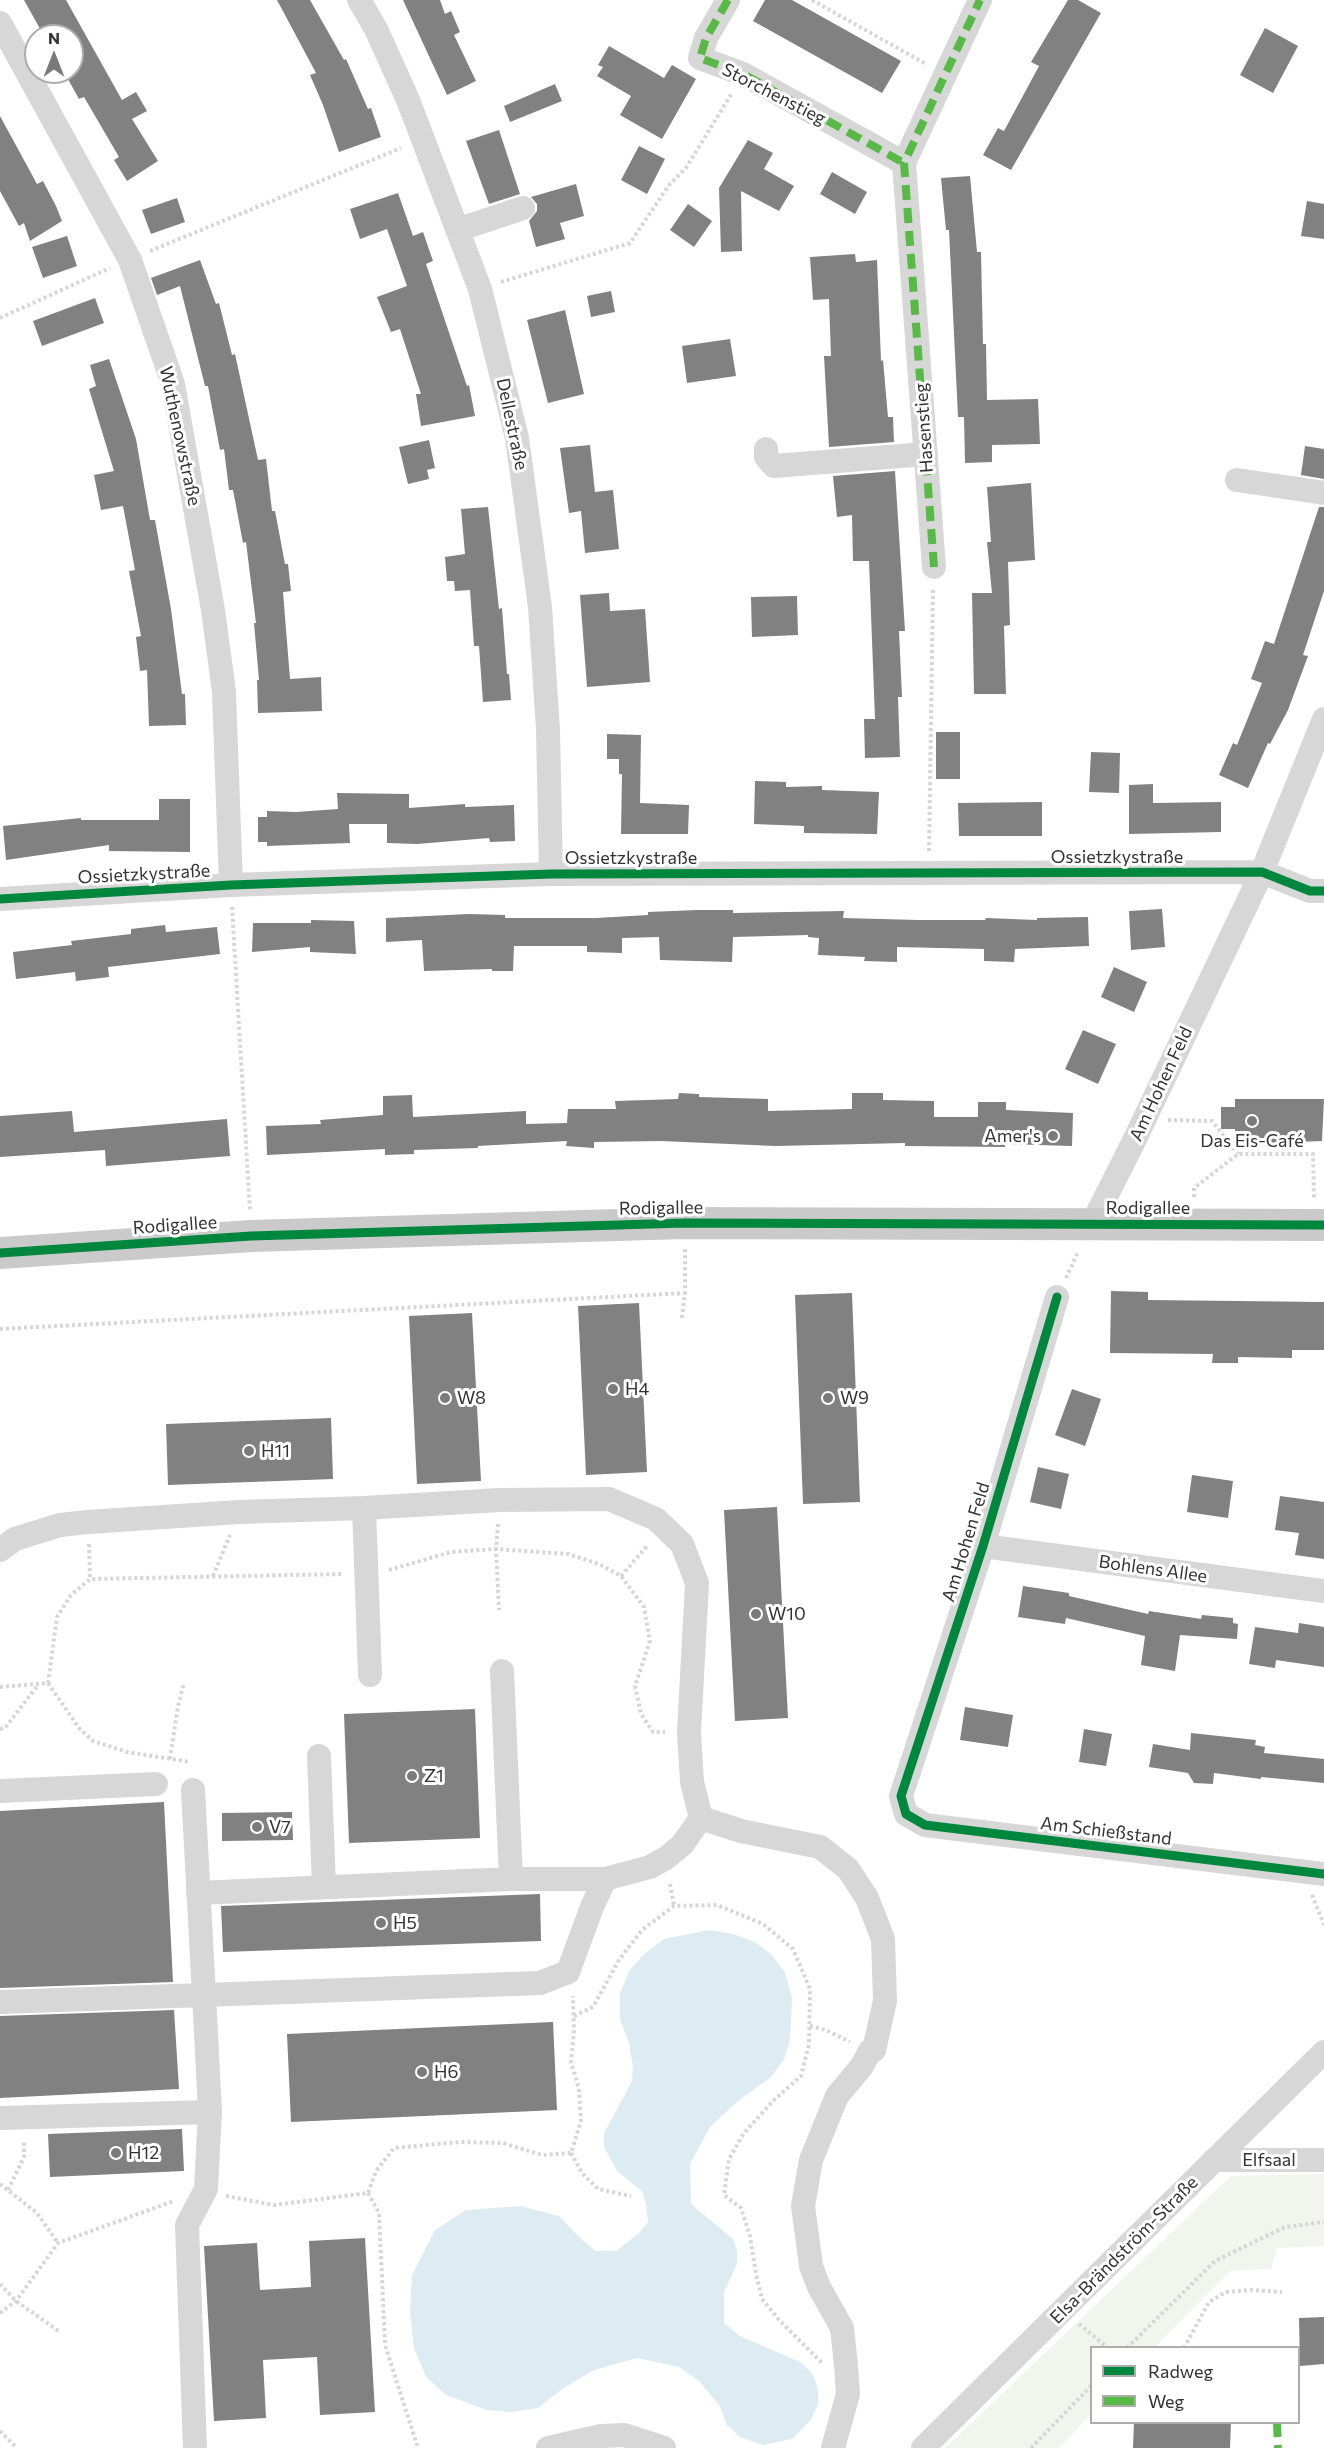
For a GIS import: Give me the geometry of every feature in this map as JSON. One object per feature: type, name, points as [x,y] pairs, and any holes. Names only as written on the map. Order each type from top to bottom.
[{"type":"main road","name":"Rodigallee","points":[[0,1253],[251,1236],[684,1223],[1319,1225]]},
{"type":"street","name":"Dellestraße","points":[[359,0],[376,29],[424,138],[480,289],[518,438],[540,607],[548,730],[551,874]]},
{"type":"street","name":"Storchenstieg","points":[[728,0],[706,38],[700,58],[743,74],[904,163]]},
{"type":"street","name":"Hasenstieg","points":[[934,567],[904,163],[980,0]]},
{"type":"street","name":"Wuthenowstraße","points":[[0,23],[130,260],[173,384],[213,610],[224,692],[231,885]]},
{"type":"street","points":[[457,230],[523,208]]},
{"type":"street","points":[[766,449],[766,457],[774,466],[926,454]]},
{"type":"street","points":[[1237,480],[1324,493]]},
{"type":"street","name":"Am Hohen Feld","points":[[1092,1224],[1145,1120],[1262,872],[1324,719]]},
{"type":"street","points":[[1262,872],[1310,891],[1324,891]]},
{"type":"street","name":"Ossietzkystraße","points":[[0,899],[231,885],[551,874],[1262,872]]},
{"type":"street","name":"Am Hohen Feld","points":[[902,1796],[983,1545],[1056,1297]]},
{"type":"street","points":[[0,1550],[15,1539],[60,1525],[88,1522],[239,1512],[500,1500],[609,1500],[656,1519],[682,1544],[697,1583],[689,1733],[692,1782],[701,1818],[682,1845],[666,1858],[650,1867],[605,1879],[324,1886],[198,1893]]},
{"type":"street","points":[[364,1508],[370,1675]]},
{"type":"street","name":"Bohlens Allee","points":[[983,1545],[1324,1591]]},
{"type":"street","points":[[502,1671],[511,1880]]},
{"type":"street","points":[[319,1756],[324,1886]]},
{"type":"street","points":[[0,1791],[156,1784]]},
{"type":"street","points":[[193,1790],[210,2112],[206,2189],[187,2225],[195,2448]]},
{"type":"street","name":"Am Schießstand","points":[[902,1796],[906,1814],[925,1825],[1324,1874]]},
{"type":"street","points":[[701,1818],[741,1831],[820,1847],[848,1869],[867,1898],[883,1939],[885,2001],[874,2050],[870,2051],[862,2066],[837,2096],[811,2160],[803,2206],[811,2266],[819,2287],[842,2328],[848,2394],[833,2448]]},
{"type":"street","points":[[0,2002],[540,1983],[568,1972],[605,1879]]},
{"type":"street","name":"Elsa-Brändström-Straße","points":[[923,2448],[1324,2052]]},
{"type":"street","points":[[11,2118],[210,2112]]},
{"type":"street","name":"Elfsaal","points":[[1214,2160],[1324,2160]]},
{"type":"street","points":[[548,2448],[601,2436],[624,2435],[664,2448]]},
{"type":"path","points":[[812,0],[945,75]]},
{"type":"path","points":[[480,289],[630,243],[669,185],[686,168],[743,74]]},
{"type":"path","points":[[0,318],[130,260],[424,138]]},
{"type":"path","points":[[929,872],[934,567]]},
{"type":"path","points":[[231,885],[251,1236]]},
{"type":"path","points":[[1145,1120],[1212,1121],[1238,1154]]},
{"type":"path","points":[[1227,1141],[1246,1141]]},
{"type":"path","points":[[1194,1225],[1194,1188],[1238,1154],[1313,1154],[1319,1225]]},
{"type":"path","points":[[682,1318],[685,1293],[684,1223]]},
{"type":"path","points":[[1056,1297],[1092,1224]]},
{"type":"path","points":[[0,1329],[685,1293]]},
{"type":"path","points":[[499,1610],[496,1549],[500,1500]]},
{"type":"path","points":[[213,1576],[239,1512]]},
{"type":"path","points":[[88,1522],[90,1579]]},
{"type":"path","points":[[621,1576],[648,1545]]},
{"type":"path","points":[[191,1762],[127,1752],[93,1741],[79,1728],[48,1683],[57,1617],[71,1595],[90,1579],[366,1573],[391,1570],[451,1552],[496,1549],[568,1554],[599,1564],[621,1576],[644,1607],[650,1641],[635,1686],[641,1714],[653,1732],[689,1733]]},
{"type":"path","points":[[0,1687],[48,1683]]},
{"type":"path","points":[[170,1759],[184,1683]]},
{"type":"path","points":[[0,1729],[4,1728],[38,1684]]},
{"type":"path","points":[[574,2016],[593,2007],[619,1960],[642,1930],[674,1906],[717,1905],[763,1924],[793,1949],[810,1989],[809,2044],[801,2076],[774,2100],[744,2133],[729,2159],[724,2195],[741,2208],[750,2236],[762,2299],[779,2320],[823,2364]]},
{"type":"path","points":[[568,1972],[574,2003],[571,2062],[579,2089],[581,2121],[571,2153],[582,2173],[598,2189],[631,2196]]},
{"type":"path","points":[[809,2026],[826,2030],[854,2043]]},
{"type":"path","points":[[8,2190],[24,2157],[11,2118]]},
{"type":"path","points":[[368,2193],[376,2171],[394,2148],[460,2142],[503,2143],[542,2155],[571,2153]]},
{"type":"path","points":[[0,2184],[37,2213],[58,2243]]},
{"type":"path","points":[[0,2313],[16,2301],[58,2243],[206,2189],[233,2198],[274,2205],[368,2193]]},
{"type":"path","points":[[368,2193],[380,2212],[385,2345],[418,2448]]},
{"type":"path","points":[[1129,2346],[1215,2261],[1285,2227],[1324,2222]]},
{"type":"path","points":[[0,2284],[16,2301],[60,2332]]},
{"type":"path","points":[[1185,2346],[1209,2302],[1226,2292],[1250,2290],[1282,2292]]},
{"type":"path","points":[[1062,2311],[1106,2346]]},
{"type":"path","points":[[1030,2448],[1090,2387]]},
{"type":"path","points":[[0,2431],[17,2448]]},
{"type":"shaded area","points":[[709,1930],[733,1934],[755,1942],[772,1955],[785,1973],[792,1998],[790,2040],[784,2059],[771,2077],[738,2101],[710,2127],[690,2164],[691,2204],[733,2239],[737,2251],[737,2264],[724,2292],[724,2323],[740,2336],[802,2363],[813,2375],[818,2389],[818,2404],[811,2420],[792,2439],[763,2445],[740,2437],[727,2425],[719,2405],[699,2381],[679,2367],[637,2358],[594,2370],[565,2387],[538,2408],[511,2412],[487,2410],[446,2395],[426,2377],[414,2348],[410,2312],[412,2275],[435,2230],[466,2210],[521,2206],[559,2216],[596,2251],[616,2251],[639,2233],[648,2222],[642,2191],[617,2171],[604,2147],[604,2133],[632,2081],[633,2067],[629,2043],[620,2019],[620,1993],[629,1971],[644,1954],[664,1939]]},
{"type":"shaded area","points":[[1324,2174],[1324,2246],[1277,2248],[1271,2269],[1230,2271],[1156,2346],[1090,2346],[1090,2415],[1059,2448],[945,2448],[1231,2176]]},
{"type":"building","points":[[24,0],[66,0],[79,24],[37,24]]},
{"type":"building","points":[[277,0],[310,0],[344,60],[346,59],[368,109],[371,108],[381,137],[339,152],[310,75],[316,73]]},
{"type":"building","points":[[403,0],[440,0],[445,14],[451,11],[460,32],[454,35],[476,81],[447,95]]},
{"type":"building","points":[[765,0],[792,0],[901,61],[882,93],[753,21]]},
{"type":"building","points":[[1068,0],[1078,0],[1101,13],[1011,170],[983,155],[998,128],[1004,131],[1039,66],[1031,62]]},
{"type":"building","points":[[1265,28],[1298,46],[1273,93],[1240,75]]},
{"type":"building","points":[[84,32],[122,100],[136,92],[147,111],[132,119],[158,161],[127,181],[114,160],[119,157],[84,97],[79,99],[71,84],[84,84]]},
{"type":"building","points":[[609,46],[664,78],[672,65],[696,79],[662,139],[620,115],[631,96],[597,76],[603,67],[598,65]]},
{"type":"building","points":[[555,84],[562,101],[510,122],[504,106]]},
{"type":"building","points":[[0,116],[37,184],[43,181],[62,221],[30,241],[24,223],[19,226],[0,191]]},
{"type":"building","points":[[499,130],[520,194],[489,204],[466,141]]},
{"type":"building","points":[[748,140],[773,153],[764,169],[794,186],[779,211],[741,191],[742,251],[721,252],[719,188]]},
{"type":"building","points":[[639,146],[665,159],[647,194],[621,180]]},
{"type":"building","points":[[832,172],[867,192],[855,214],[820,194]]},
{"type":"building","points":[[970,176],[977,252],[981,252],[987,400],[1038,399],[1040,444],[992,445],[992,462],[965,463],[964,417],[958,417],[949,230],[946,230],[941,178]]},
{"type":"building","points":[[576,184],[584,216],[560,223],[565,239],[536,247],[529,221],[537,211],[537,204],[531,197]]},
{"type":"building","points":[[398,193],[413,236],[423,232],[433,261],[426,264],[467,386],[469,385],[475,416],[421,426],[416,394],[421,394],[400,329],[391,332],[377,297],[407,286],[387,229],[360,239],[350,209]]},
{"type":"building","points":[[177,198],[185,222],[151,234],[142,210]]},
{"type":"building","points":[[1307,201],[1324,204],[1324,239],[1301,236]]},
{"type":"building","points":[[688,204],[712,221],[694,247],[670,230]]},
{"type":"building","points":[[67,236],[77,266],[43,278],[32,247]]},
{"type":"building","points":[[855,254],[856,262],[877,260],[881,361],[883,360],[888,417],[893,417],[894,442],[829,447],[824,356],[831,356],[829,299],[813,300],[810,257]]},
{"type":"building","points":[[200,260],[216,304],[219,303],[232,355],[235,354],[258,460],[266,459],[272,511],[275,511],[285,564],[288,564],[291,591],[283,592],[290,679],[321,677],[322,711],[258,713],[257,680],[259,680],[254,623],[256,623],[246,542],[243,543],[233,490],[229,490],[224,449],[220,450],[208,386],[205,386],[180,286],[157,295],[151,278]]},
{"type":"building","points":[[611,291],[615,312],[591,317],[587,296]]},
{"type":"building","points":[[95,298],[104,323],[42,346],[33,321]]},
{"type":"building","points":[[565,310],[584,394],[548,403],[527,320]]},
{"type":"building","points":[[730,339],[736,376],[687,383],[682,346]]},
{"type":"building","points":[[109,359],[136,439],[150,520],[155,520],[171,609],[182,694],[185,694],[186,725],[149,726],[147,670],[140,671],[136,637],[141,636],[129,571],[135,570],[123,506],[101,510],[94,475],[114,471],[89,389],[96,386],[90,365]]},
{"type":"building","points":[[429,440],[435,468],[427,470],[429,479],[408,484],[399,447]]},
{"type":"building","points":[[590,445],[595,492],[613,490],[619,549],[585,553],[581,511],[569,513],[560,448]]},
{"type":"building","points":[[1305,446],[1324,449],[1324,479],[1301,475]]},
{"type":"building","points":[[895,471],[905,631],[899,631],[902,697],[898,697],[900,757],[865,758],[864,719],[875,719],[869,561],[853,561],[852,515],[837,517],[833,476]]},
{"type":"building","points":[[1031,483],[1035,560],[1008,562],[1010,625],[1004,626],[1006,694],[974,694],[972,593],[992,593],[987,542],[991,542],[987,487]]},
{"type":"building","points":[[488,507],[499,609],[502,608],[511,700],[483,702],[479,646],[474,646],[470,590],[455,591],[454,581],[447,581],[445,557],[465,554],[461,509]]},
{"type":"building","points":[[1319,507],[1324,507],[1324,591],[1303,655],[1308,656],[1288,710],[1270,744],[1268,743],[1248,788],[1219,775],[1233,743],[1237,745],[1262,683],[1251,679],[1265,641],[1274,644]]},
{"type":"building","points":[[609,593],[610,611],[645,609],[650,682],[587,687],[580,595]]},
{"type":"building","points":[[797,596],[798,635],[752,637],[751,597]]},
{"type":"building","points":[[936,732],[960,732],[960,779],[936,779]]},
{"type":"building","points":[[607,734],[641,735],[640,803],[689,805],[688,834],[621,834],[622,774],[619,774],[619,759],[607,759]]},
{"type":"building","points":[[1091,752],[1120,753],[1119,793],[1089,792]]},
{"type":"building","points":[[755,781],[786,782],[786,787],[822,786],[822,790],[879,792],[877,834],[804,833],[804,826],[754,824]]},
{"type":"building","points":[[1153,784],[1153,803],[1221,802],[1221,832],[1129,834],[1129,785]]},
{"type":"building","points":[[337,793],[409,794],[409,808],[465,804],[465,807],[514,805],[515,841],[490,842],[489,838],[417,844],[387,843],[387,824],[349,824],[350,843],[267,846],[267,842],[258,842],[258,817],[267,817],[267,811],[296,812],[338,809]]},
{"type":"building","points":[[159,799],[190,799],[190,852],[109,851],[109,845],[6,860],[3,826],[81,818],[81,820],[159,820]]},
{"type":"building","points":[[1042,802],[1042,836],[959,836],[958,803]]},
{"type":"building","points":[[1162,909],[1165,947],[1131,950],[1129,911]]},
{"type":"building","points":[[733,910],[733,913],[844,911],[843,918],[919,920],[985,920],[986,918],[1037,920],[1037,918],[1088,917],[1089,946],[1015,949],[1014,962],[984,961],[984,949],[897,947],[897,962],[864,961],[865,957],[818,955],[819,938],[808,937],[808,935],[733,937],[732,962],[660,960],[659,937],[622,938],[622,953],[587,952],[587,946],[514,946],[513,971],[492,971],[492,969],[424,971],[422,940],[386,942],[386,918],[469,914],[505,915],[505,918],[596,918],[648,915],[648,912]]},
{"type":"building","points":[[311,920],[354,921],[356,954],[310,952],[310,947],[252,952],[253,923],[311,923]]},
{"type":"building","points":[[165,925],[166,932],[217,927],[220,954],[108,967],[109,977],[76,981],[75,972],[16,979],[13,952],[72,945],[71,941],[131,934],[131,929]]},
{"type":"building","points":[[1114,967],[1147,982],[1134,1012],[1101,997]]},
{"type":"building","points":[[1083,1030],[1116,1044],[1098,1084],[1065,1069]]},
{"type":"building","points":[[679,1093],[699,1094],[699,1097],[768,1099],[768,1111],[852,1109],[852,1093],[883,1093],[883,1100],[934,1101],[934,1117],[978,1117],[978,1102],[1006,1102],[1006,1110],[1073,1113],[1072,1146],[1005,1144],[1005,1147],[905,1146],[905,1143],[775,1146],[661,1141],[594,1142],[594,1148],[566,1146],[567,1141],[414,1150],[414,1154],[385,1155],[385,1149],[267,1155],[266,1126],[321,1124],[320,1120],[383,1115],[383,1096],[412,1095],[413,1117],[526,1111],[526,1124],[567,1123],[568,1109],[616,1109],[615,1101],[678,1099]]},
{"type":"building","points":[[1235,1099],[1324,1099],[1322,1141],[1246,1144],[1246,1138],[1235,1138],[1235,1129],[1221,1129],[1221,1107],[1235,1107]]},
{"type":"building","points":[[72,1111],[74,1132],[227,1119],[230,1156],[106,1166],[105,1150],[0,1157],[0,1116]]},
{"type":"building","points":[[1111,1291],[1148,1292],[1148,1300],[1324,1302],[1324,1350],[1292,1350],[1292,1358],[1238,1357],[1238,1363],[1212,1363],[1213,1354],[1110,1353]]},
{"type":"building","name":"W9","points":[[852,1293],[860,1502],[803,1504],[795,1295]]},
{"type":"building","name":"H4","points":[[639,1303],[647,1472],[586,1475],[578,1306]]},
{"type":"building","name":"W8","points":[[472,1313],[481,1481],[417,1484],[409,1316]]},
{"type":"building","points":[[1072,1389],[1101,1399],[1085,1446],[1055,1435]]},
{"type":"building","name":"H11","points":[[331,1418],[333,1479],[168,1485],[166,1424]]},
{"type":"building","points":[[1038,1467],[1069,1474],[1061,1509],[1030,1502]]},
{"type":"building","points":[[1192,1475],[1233,1481],[1228,1518],[1187,1512]]},
{"type":"building","points":[[1280,1496],[1324,1502],[1324,1559],[1295,1555],[1299,1533],[1275,1530]]},
{"type":"building","name":"W10","points":[[777,1507],[788,1718],[735,1721],[724,1510]]},
{"type":"building","points":[[1023,1586],[1069,1593],[1069,1596],[1148,1614],[1149,1611],[1201,1619],[1202,1615],[1233,1618],[1233,1623],[1238,1624],[1237,1639],[1180,1635],[1175,1671],[1141,1665],[1145,1636],[1066,1618],[1065,1624],[1018,1617]]},
{"type":"building","points":[[1299,1623],[1324,1627],[1324,1667],[1276,1660],[1275,1668],[1249,1664],[1255,1627],[1298,1633]]},
{"type":"building","points":[[965,1707],[1013,1715],[1008,1747],[960,1740]]},
{"type":"building","name":"Z1","points":[[475,1709],[480,1838],[349,1843],[344,1714]]},
{"type":"building","points":[[1084,1729],[1112,1734],[1106,1766],[1079,1762]]},
{"type":"building","points":[[1191,1733],[1256,1740],[1255,1745],[1265,1747],[1264,1753],[1324,1759],[1324,1783],[1214,1773],[1213,1784],[1194,1783],[1188,1773],[1149,1767],[1153,1744],[1190,1750]]},
{"type":"building","points":[[164,1802],[173,1982],[0,1988],[0,1811]]},
{"type":"building","name":"V7","points":[[292,1812],[293,1840],[222,1841],[222,1813]]},
{"type":"building","name":"H5","points":[[540,1894],[541,1941],[223,1952],[221,1906]]},
{"type":"building","points":[[174,2010],[179,2089],[0,2098],[0,2016]]},
{"type":"building","name":"H6","points":[[553,2022],[557,2110],[291,2122],[287,2034]]},
{"type":"building","name":"H12","points":[[182,2129],[184,2171],[50,2177],[48,2134]]},
{"type":"building","points":[[365,2238],[375,2412],[320,2415],[317,2357],[263,2360],[266,2418],[214,2421],[204,2246],[257,2243],[260,2290],[311,2287],[309,2241]]},
{"type":"building","points":[[1324,2317],[1324,2364],[1300,2366],[1299,2318]]},
{"type":"building","points":[[1134,2424],[1231,2424],[1230,2448],[1133,2448]]},
{"type":"marked path","points":[[728,0],[706,38],[700,58],[743,74],[904,163]]},
{"type":"marked path","points":[[934,567],[904,163],[980,0]]},
{"type":"marked path","points":[[1277,2424],[1278,2448]]},
{"type":"cycle path","points":[[0,899],[231,885],[551,874],[1262,872],[1310,891],[1324,891]]},
{"type":"cycle path","points":[[0,1253],[251,1236],[684,1223],[1324,1225]]},
{"type":"cycle path","points":[[1057,1297],[983,1546],[901,1796],[906,1814],[925,1825],[1324,1874]]},
{"type":"place","name":"Das Eis-Café","points":[[1252,1121]]},
{"type":"place","name":"Amer's","points":[[1053,1136]]},
{"type":"place","name":"H4","points":[[613,1389]]},
{"type":"place","name":"W8","points":[[445,1398]]},
{"type":"place","name":"W9","points":[[828,1398]]},
{"type":"place","name":"H11","points":[[249,1451]]},
{"type":"place","name":"W10","points":[[756,1614]]},
{"type":"place","name":"Z1","points":[[412,1776]]},
{"type":"place","name":"V7","points":[[257,1827]]},
{"type":"place","name":"H5","points":[[381,1923]]},
{"type":"place","name":"H6","points":[[422,2072]]},
{"type":"place","name":"H12","points":[[116,2153]]}]
